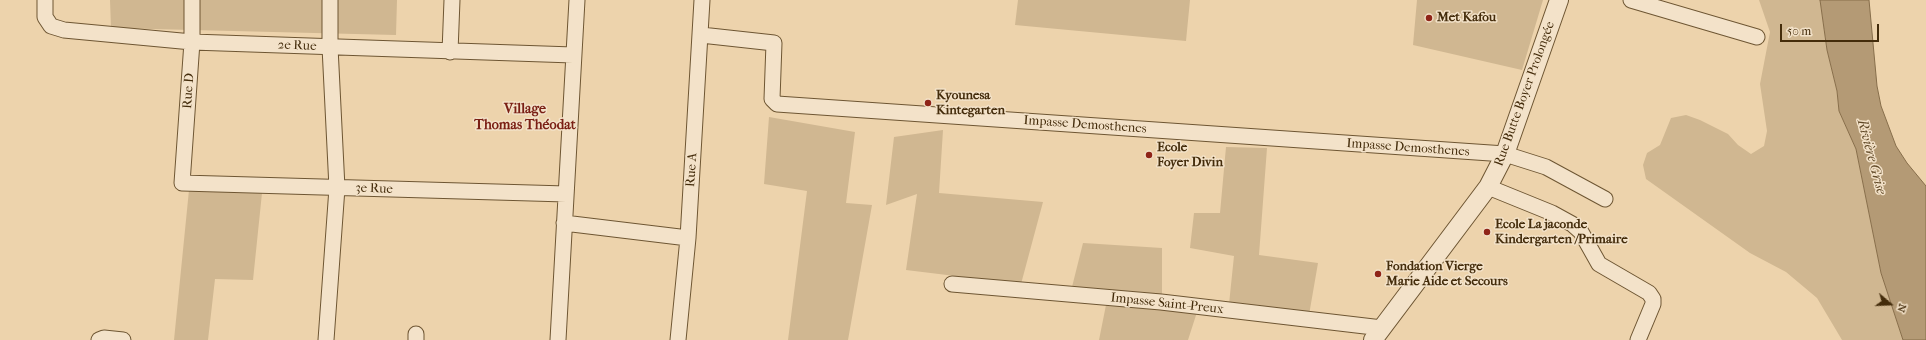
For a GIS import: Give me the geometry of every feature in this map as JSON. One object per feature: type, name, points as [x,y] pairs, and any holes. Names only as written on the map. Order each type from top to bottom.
[{"type":"street","name":"2e Rue","points":[[45,0],[45,17],[48,22],[51,26],[64,30],[192,42],[573,55]]},
{"type":"street","name":"Rue D","points":[[182,183],[192,42],[192,0]]},
{"type":"street","points":[[326,340],[338,188],[330,47],[330,0]]},
{"type":"street","points":[[450,52],[452,0]]},
{"type":"street","points":[[558,340],[577,0]]},
{"type":"street","name":"Rue A","points":[[678,340],[688,238],[702,0]]},
{"type":"street","name":"Rue Butte Boyer Prolongée","points":[[1377,334],[1488,187],[1505,154],[1559,0]]},
{"type":"street","points":[[1631,0],[1757,37]]},
{"type":"street","name":"Impasse Demosthenes","points":[[701,35],[774,43],[772,99],[777,104],[1505,154]]},
{"type":"street","points":[[1505,154],[1546,167],[1605,199]]},
{"type":"street","name":"3e Rue","points":[[182,183],[566,194]]},
{"type":"street","points":[[1488,187],[1552,213],[1572,224],[1585,239],[1599,264],[1649,294],[1653,299],[1653,304],[1638,340]]},
{"type":"street","points":[[564,223],[688,238]]},
{"type":"street","name":"Impasse Saint-Preux","points":[[952,284],[1161,302],[1377,334]]},
{"type":"street","points":[[99,340],[104,338],[123,340]]},
{"type":"shaded area","points":[[110,0],[397,0],[396,35],[111,28]]},
{"type":"shaded area","points":[[1018,0],[1190,0],[1186,41],[1015,25]]},
{"type":"shaded area","points":[[1417,0],[1543,0],[1522,70],[1413,45]]},
{"type":"shaded area","points":[[1759,0],[1820,0],[1827,50],[1837,91],[1839,111],[1856,149],[1881,273],[1903,340],[1842,340],[1817,298],[1786,272],[1750,253],[1646,179],[1643,165],[1647,153],[1660,145],[1671,118],[1686,115],[1700,120],[1728,134],[1738,145],[1751,154],[1764,146],[1767,131],[1760,84],[1770,32]]},
{"type":"shaded area","points":[[769,117],[855,132],[846,203],[872,205],[848,340],[788,340],[807,191],[764,184]]},
{"type":"shaded area","points":[[943,130],[939,193],[1043,202],[1021,284],[906,270],[917,194],[886,205],[894,137]]},
{"type":"shaded area","points":[[1226,147],[1267,148],[1259,255],[1318,263],[1309,315],[1229,304],[1234,256],[1190,248],[1194,213],[1220,213]]},
{"type":"shaded area","points":[[189,190],[262,193],[253,280],[215,279],[208,340],[174,340]]},
{"type":"shaded area","points":[[1083,243],[1162,248],[1162,297],[1072,287]]},
{"type":"shaded area","points":[[1106,305],[1198,309],[1188,340],[1099,340]]},
{"type":"water","name":"Rivière Grise","points":[[1820,0],[1869,0],[1877,86],[1881,106],[1896,146],[1907,163],[1926,186],[1926,340],[1903,340],[1881,273],[1856,149],[1839,111],[1837,91],[1827,50]]},
{"type":"place","name":"Met Kafou","points":[[1429,18]]},
{"type":"place","name":"Kyounesa Kintegarten","points":[[928,103]]},
{"type":"place","name":"Ecole Foyer Divin","points":[[1149,155]]},
{"type":"place","name":"Ecole La jaconde Kindergarten /Primaire","points":[[1487,232]]},
{"type":"place","name":"Fondation Vierge Marie Aide et Secours","points":[[1378,274]]},
{"type":"district","name":"Village Thomas Théodat","points":[[525,118]]}]
